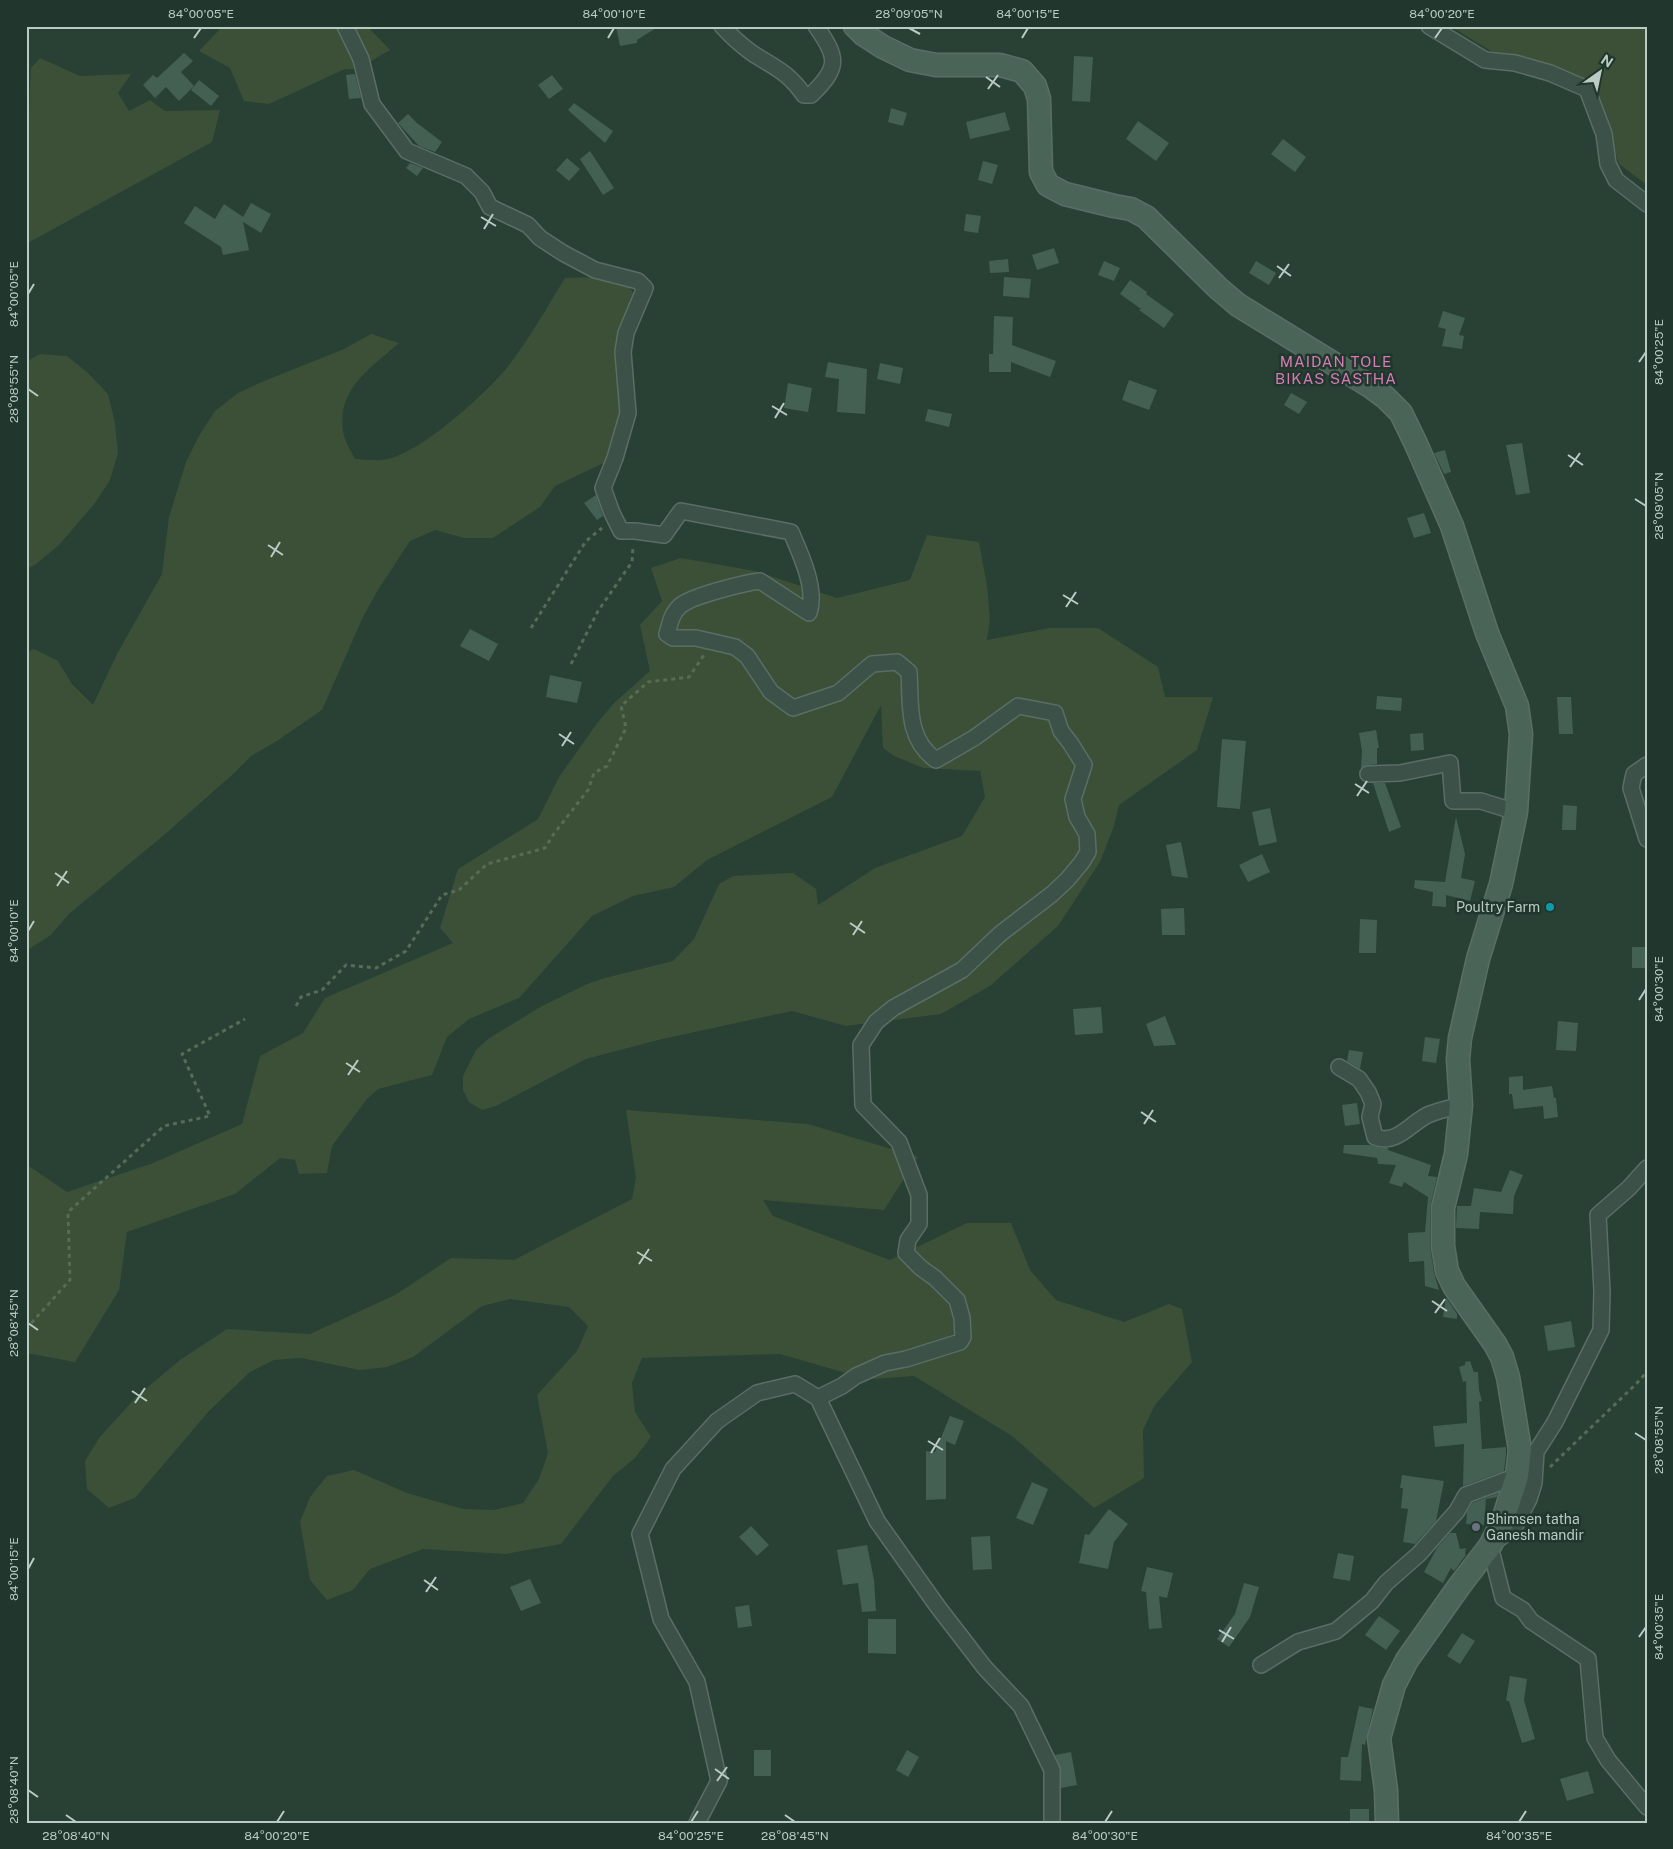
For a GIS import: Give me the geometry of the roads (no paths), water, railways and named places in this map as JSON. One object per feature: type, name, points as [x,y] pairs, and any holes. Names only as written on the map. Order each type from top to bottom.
[{"type":"main road","points":[[856,26],[863,34],[883,47],[910,60],[936,65],[1000,65],[1022,71],[1035,86],[1039,99],[1041,172],[1048,185],[1066,194],[1131,209],[1146,216],[1218,288],[1238,305],[1370,386],[1386,398],[1400,413],[1416,444],[1452,526],[1487,633],[1517,706],[1521,734],[1516,812],[1501,884],[1478,959],[1460,1038],[1458,1059],[1461,1105],[1456,1154],[1443,1208],[1443,1246],[1447,1271],[1454,1286],[1502,1357],[1508,1377],[1525,1480],[1490,1546],[1406,1660],[1394,1685],[1379,1738],[1386,1790],[1387,1823]]},
{"type":"street","points":[[345,26],[361,59],[372,104],[407,152],[466,176],[482,192],[490,207],[528,225],[540,238],[564,254],[595,270],[638,281],[645,288],[626,333],[623,352],[628,412],[604,488],[621,532],[635,531],[664,535],[681,511],[791,532],[801,555],[809,582],[812,604],[808,613],[760,581],[691,599],[680,606],[672,616],[667,634],[673,638],[696,638],[735,647],[748,656],[771,692],[793,708],[838,693],[872,664],[897,662],[909,672],[912,727],[921,744],[930,756],[936,760],[974,738],[1018,706],[1055,713],[1061,731],[1072,744],[1084,765],[1073,799],[1077,817],[1087,834],[1088,852],[1082,862],[1052,894],[1013,923],[962,970],[893,1008],[876,1022],[861,1045],[863,1105],[899,1142],[919,1195],[919,1224],[908,1240],[906,1253],[920,1268],[935,1278],[957,1300],[962,1318],[963,1337],[960,1342],[906,1359],[885,1363],[856,1376],[842,1386],[818,1398]]},
{"type":"street","points":[[722,26],[751,52],[781,70],[796,84],[804,95],[811,95],[820,86],[831,71],[834,62],[827,42],[816,26]]},
{"type":"street","points":[[1430,26],[1485,60],[1515,63],[1550,73],[1587,90],[1604,134],[1608,164],[1616,180],[1647,204]]},
{"type":"street","points":[[1368,774],[1400,773],[1450,763],[1453,801],[1481,801],[1516,812]]},
{"type":"street","points":[[1647,765],[1634,774],[1631,788],[1647,839]]},
{"type":"street","points":[[1339,1067],[1360,1079],[1368,1092],[1373,1104],[1370,1117],[1375,1137],[1378,1139],[1399,1135],[1429,1114],[1461,1105]]},
{"type":"street","points":[[1261,1665],[1298,1642],[1336,1631],[1372,1601],[1386,1583],[1418,1554],[1457,1511],[1466,1495],[1525,1480],[1536,1452],[1555,1422],[1601,1330],[1602,1291],[1598,1215],[1647,1168]]},
{"type":"street","points":[[698,1823],[719,1781],[696,1682],[661,1618],[640,1534],[674,1470],[717,1421],[757,1393],[795,1384],[818,1398],[877,1521],[938,1607],[985,1668],[1022,1706],[1052,1770],[1052,1823]]},
{"type":"street","points":[[1490,1546],[1503,1598],[1523,1610],[1531,1621],[1588,1659],[1595,1738],[1608,1760],[1647,1807]]},
{"type":"place","name":"Poultry Farm","points":[[1550,907]]},
{"type":"place","name":"Bhimsen tatha Ganesh mandir","points":[[1476,1527]]},
{"type":"district","name":"MAIDAN TOLE BIKAS SASTHA","points":[[1336,370]]}]
